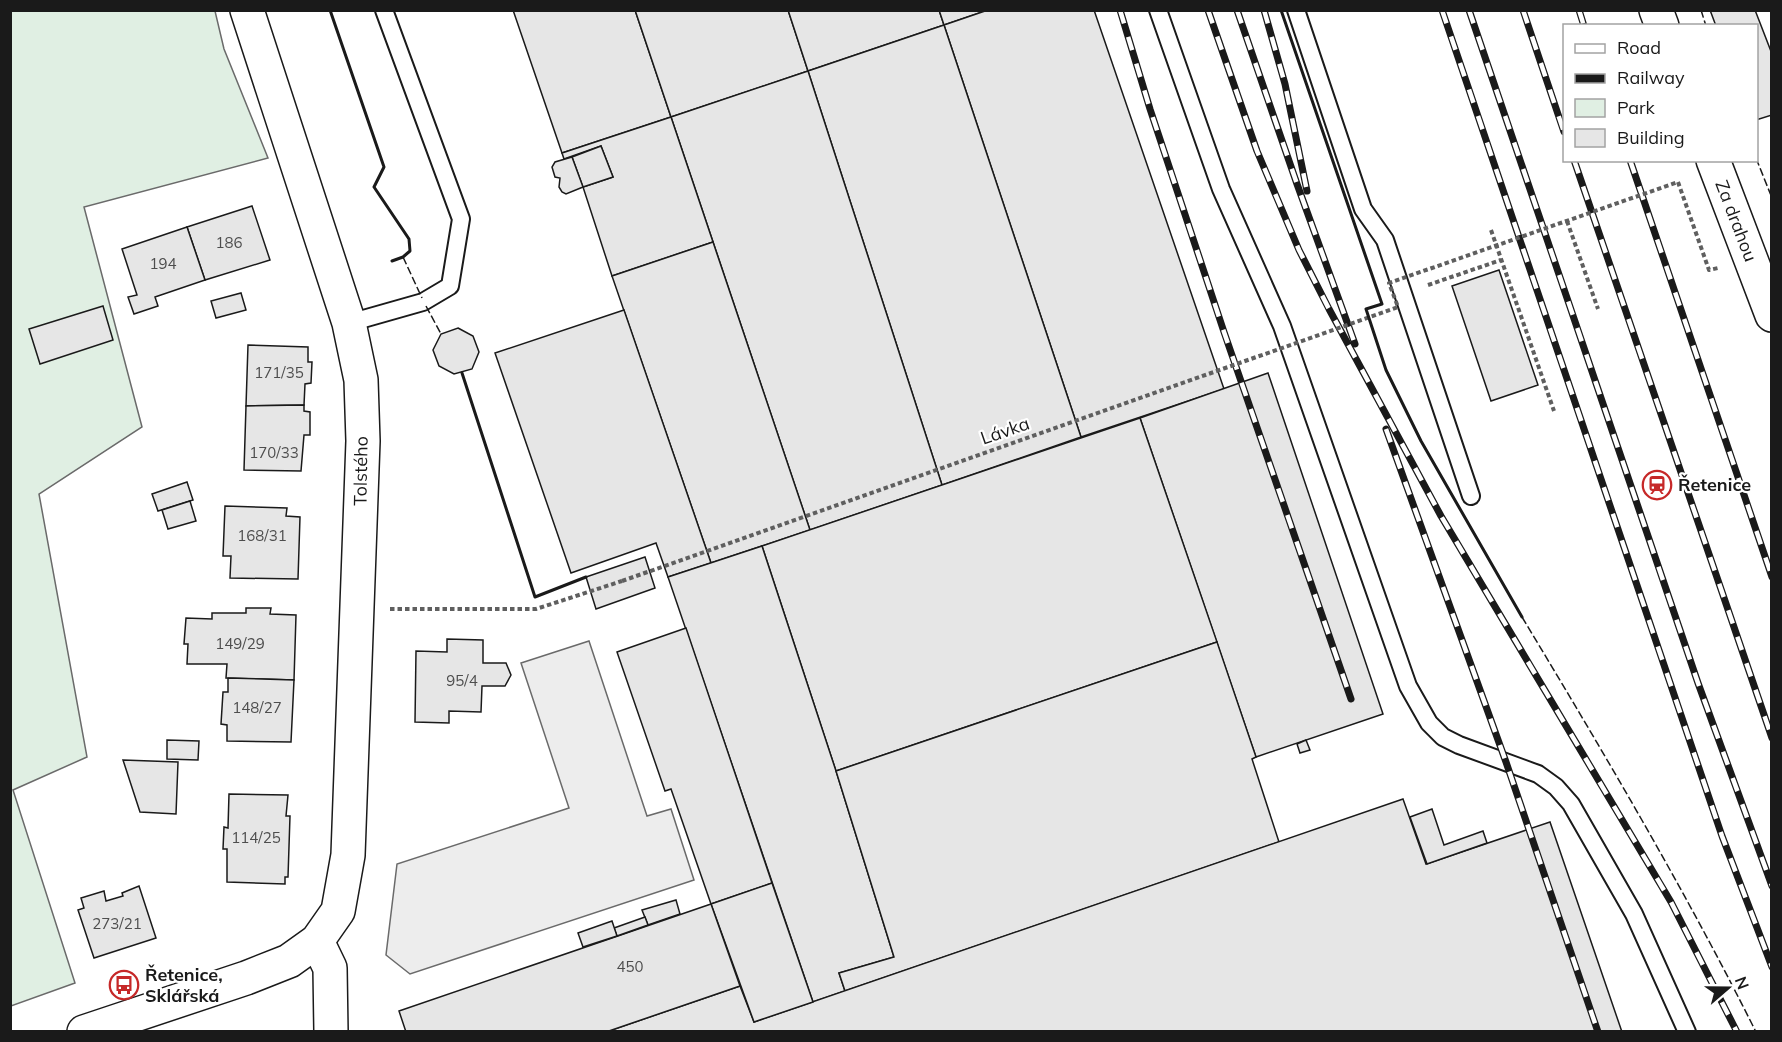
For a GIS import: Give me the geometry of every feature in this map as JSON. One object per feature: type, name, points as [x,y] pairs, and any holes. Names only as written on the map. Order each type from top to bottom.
[{"type":"street","name":"Tolstého","points":[[84,1032],[246,978],[289,961],[317,941],[338,911],[348,855],[363,441],[361,380],[349,323],[247,10]]},
{"type":"street","name":"Za drahou","points":[[1714,162],[1772,315]]},
{"type":"street","points":[[317,941],[330,968],[331,1032]]},
{"type":"lane","points":[[349,323],[423,302],[450,286],[461,219],[384,10]]},
{"type":"lane","points":[[1158,10],[1221,189],[1282,326],[1404,675],[1416,703],[1428,723],[1443,737],[1538,774],[1556,787],[1571,804],[1634,914],[1687,1032]]},
{"type":"lane","points":[[1296,10],[1363,208],[1385,240],[1401,300],[1471,496]]},
{"type":"path","points":[[1401,300],[1389,283],[1678,182],[1706,261]]},
{"type":"path","points":[[1567,221],[1598,309]]},
{"type":"path","points":[[1491,230],[1554,411]]},
{"type":"path","name":"Lávka","points":[[357,610],[536,609],[622,581],[1401,300],[1502,260]]},
{"type":"green space","points":[[10,11],[215,11],[224,49],[268,158],[84,207],[142,427],[39,494],[87,757],[13,790],[75,983],[11,1006]]},
{"type":"shaded area","points":[[589,641],[647,816],[671,809],[694,880],[410,974],[386,955],[397,864],[569,808],[521,663]]},
{"type":"building","points":[[513,10],[635,10],[671,117],[562,153]]},
{"type":"building","points":[[635,10],[788,10],[808,71],[671,117]]},
{"type":"building","points":[[788,10],[939,10],[944,25],[808,71]]},
{"type":"building","points":[[939,10],[988,10],[944,25]]},
{"type":"building","points":[[988,10],[1094,10],[1224,389],[1081,437],[944,25]]},
{"type":"building","points":[[1710,10],[1755,10],[1772,54],[1772,115],[1758,119],[1758,24],[1715,24]]},
{"type":"building","points":[[944,25],[1081,437],[942,485],[808,71]]},
{"type":"building","points":[[808,71],[942,485],[810,530],[671,117]]},
{"type":"building","points":[[671,117],[713,242],[612,276],[583,187],[613,177],[601,146],[564,159],[562,153]]},
{"type":"building","points":[[601,146],[613,177],[583,187],[572,157]]},
{"type":"building","points":[[572,157],[583,187],[566,194],[559,187],[560,178],[555,177],[552,167],[555,162]]},
{"type":"building","points":[[252,206],[270,260],[205,280],[187,227]]},
{"type":"building","points":[[187,227],[205,280],[155,297],[158,306],[134,314],[128,297],[137,295],[122,249]]},
{"type":"building","points":[[713,242],[810,530],[711,563],[612,276]]},
{"type":"building","points":[[1499,270],[1538,385],[1491,401],[1452,286]]},
{"type":"building","points":[[241,293],[246,310],[216,318],[211,301]]},
{"type":"building","points":[[103,306],[113,340],[40,364],[29,329]]},
{"type":"building","points":[[624,310],[711,563],[668,577],[656,543],[571,573],[495,353]]},
{"type":"building","points":[[458,328],[473,336],[479,352],[472,369],[454,374],[439,366],[433,350],[441,334]]},
{"type":"building","points":[[248,345],[308,347],[308,362],[312,362],[311,383],[305,384],[304,405],[246,406]]},
{"type":"building","points":[[1268,373],[1383,714],[1256,757],[1140,418]]},
{"type":"building","points":[[304,405],[304,411],[310,412],[310,435],[304,435],[301,471],[244,470],[246,406]]},
{"type":"building","points":[[1140,418],[1217,642],[836,771],[762,546]]},
{"type":"building","points":[[187,482],[193,500],[158,511],[152,494]]},
{"type":"building","points":[[190,501],[196,521],[168,529],[162,510]]},
{"type":"building","points":[[225,506],[287,508],[286,516],[300,517],[298,579],[230,578],[231,556],[223,556]]},
{"type":"building","points":[[762,546],[894,957],[839,973],[845,991],[813,1002],[668,577]]},
{"type":"building","points":[[645,557],[655,588],[596,609],[586,577]]},
{"type":"building","points":[[246,608],[271,608],[270,614],[296,615],[294,680],[226,678],[227,664],[187,664],[188,644],[184,644],[186,618],[212,619],[212,613],[246,613]]},
{"type":"building","points":[[686,628],[772,883],[711,904],[671,789],[665,791],[617,652]]},
{"type":"building","points":[[447,639],[483,640],[483,663],[506,663],[511,675],[505,686],[482,686],[481,712],[449,711],[449,723],[415,722],[416,651],[447,652]]},
{"type":"building","points":[[1217,642],[1256,757],[1252,759],[1279,842],[845,991],[839,973],[894,957],[836,771]]},
{"type":"building","points":[[228,678],[294,680],[291,742],[227,741],[227,725],[221,724],[223,692],[228,692]]},
{"type":"building","points":[[167,740],[199,741],[198,760],[167,759]]},
{"type":"building","points":[[1306,740],[1310,750],[1300,753],[1297,744]]},
{"type":"building","points":[[123,760],[178,762],[176,814],[140,812]]},
{"type":"building","points":[[229,794],[288,795],[286,816],[290,816],[288,877],[285,877],[285,884],[227,882],[227,849],[223,849],[224,827],[228,828]]},
{"type":"building","points":[[1403,799],[1426,864],[1550,822],[1622,1032],[606,1032],[740,986],[754,1022]]},
{"type":"building","points":[[1432,809],[1444,845],[1483,831],[1487,843],[1427,864],[1410,817]]},
{"type":"building","points":[[772,883],[813,1002],[754,1022],[711,904]]},
{"type":"building","points":[[139,886],[156,938],[94,958],[78,910],[84,908],[81,898],[104,891],[106,901],[123,896],[122,893]]},
{"type":"building","points":[[676,900],[680,914],[648,925],[642,910]]},
{"type":"building","points":[[711,904],[740,986],[606,1032],[406,1032],[399,1011]]},
{"type":"building","points":[[645,917],[648,925],[617,936],[614,928]]},
{"type":"building","points":[[612,921],[617,936],[583,947],[578,933]]},
{"type":"railway","points":[[1120,10],[1150,109],[1224,332],[1351,699]]},
{"type":"railway","points":[[1208,10],[1257,151],[1299,250],[1329,309],[1441,516],[1671,902],[1737,1032]]},
{"type":"railway","points":[[1237,10],[1355,344]]},
{"type":"railway","points":[[1264,10],[1285,84],[1307,191]]},
{"type":"railway","points":[[1442,10],[1722,836],[1772,967]]},
{"type":"railway","points":[[1469,10],[1698,683],[1772,886]]},
{"type":"railway","points":[[1523,10],[1563,129]]},
{"type":"railway","points":[[1579,10],[1583,24]]},
{"type":"railway","points":[[1575,162],[1772,738]]},
{"type":"railway","points":[[1631,162],[1772,577]]},
{"type":"railway","points":[[1386,429],[1506,762],[1598,1032]]},
{"type":"fence","points":[[1701,10],[1705,24]]},
{"type":"fence","points":[[1758,162],[1772,198]]},
{"type":"fence","points":[[403,257],[422,298]]},
{"type":"fence","points":[[426,306],[441,334]]},
{"type":"fence","points":[[1522,617],[1643,822],[1756,1032]]},
{"type":"wall","points":[[330,10],[384,167],[374,187],[409,239],[410,251],[403,257],[392,261]]},
{"type":"wall","points":[[1281,10],[1382,304],[1366,309],[1386,370],[1421,441],[1522,617]]},
{"type":"wall","points":[[462,373],[535,597],[586,577]]},
{"type":"place","name":"Řetenice","points":[[1657,485]]},
{"type":"place","name":"Řetenice, Sklářská","points":[[124,985]]}]
